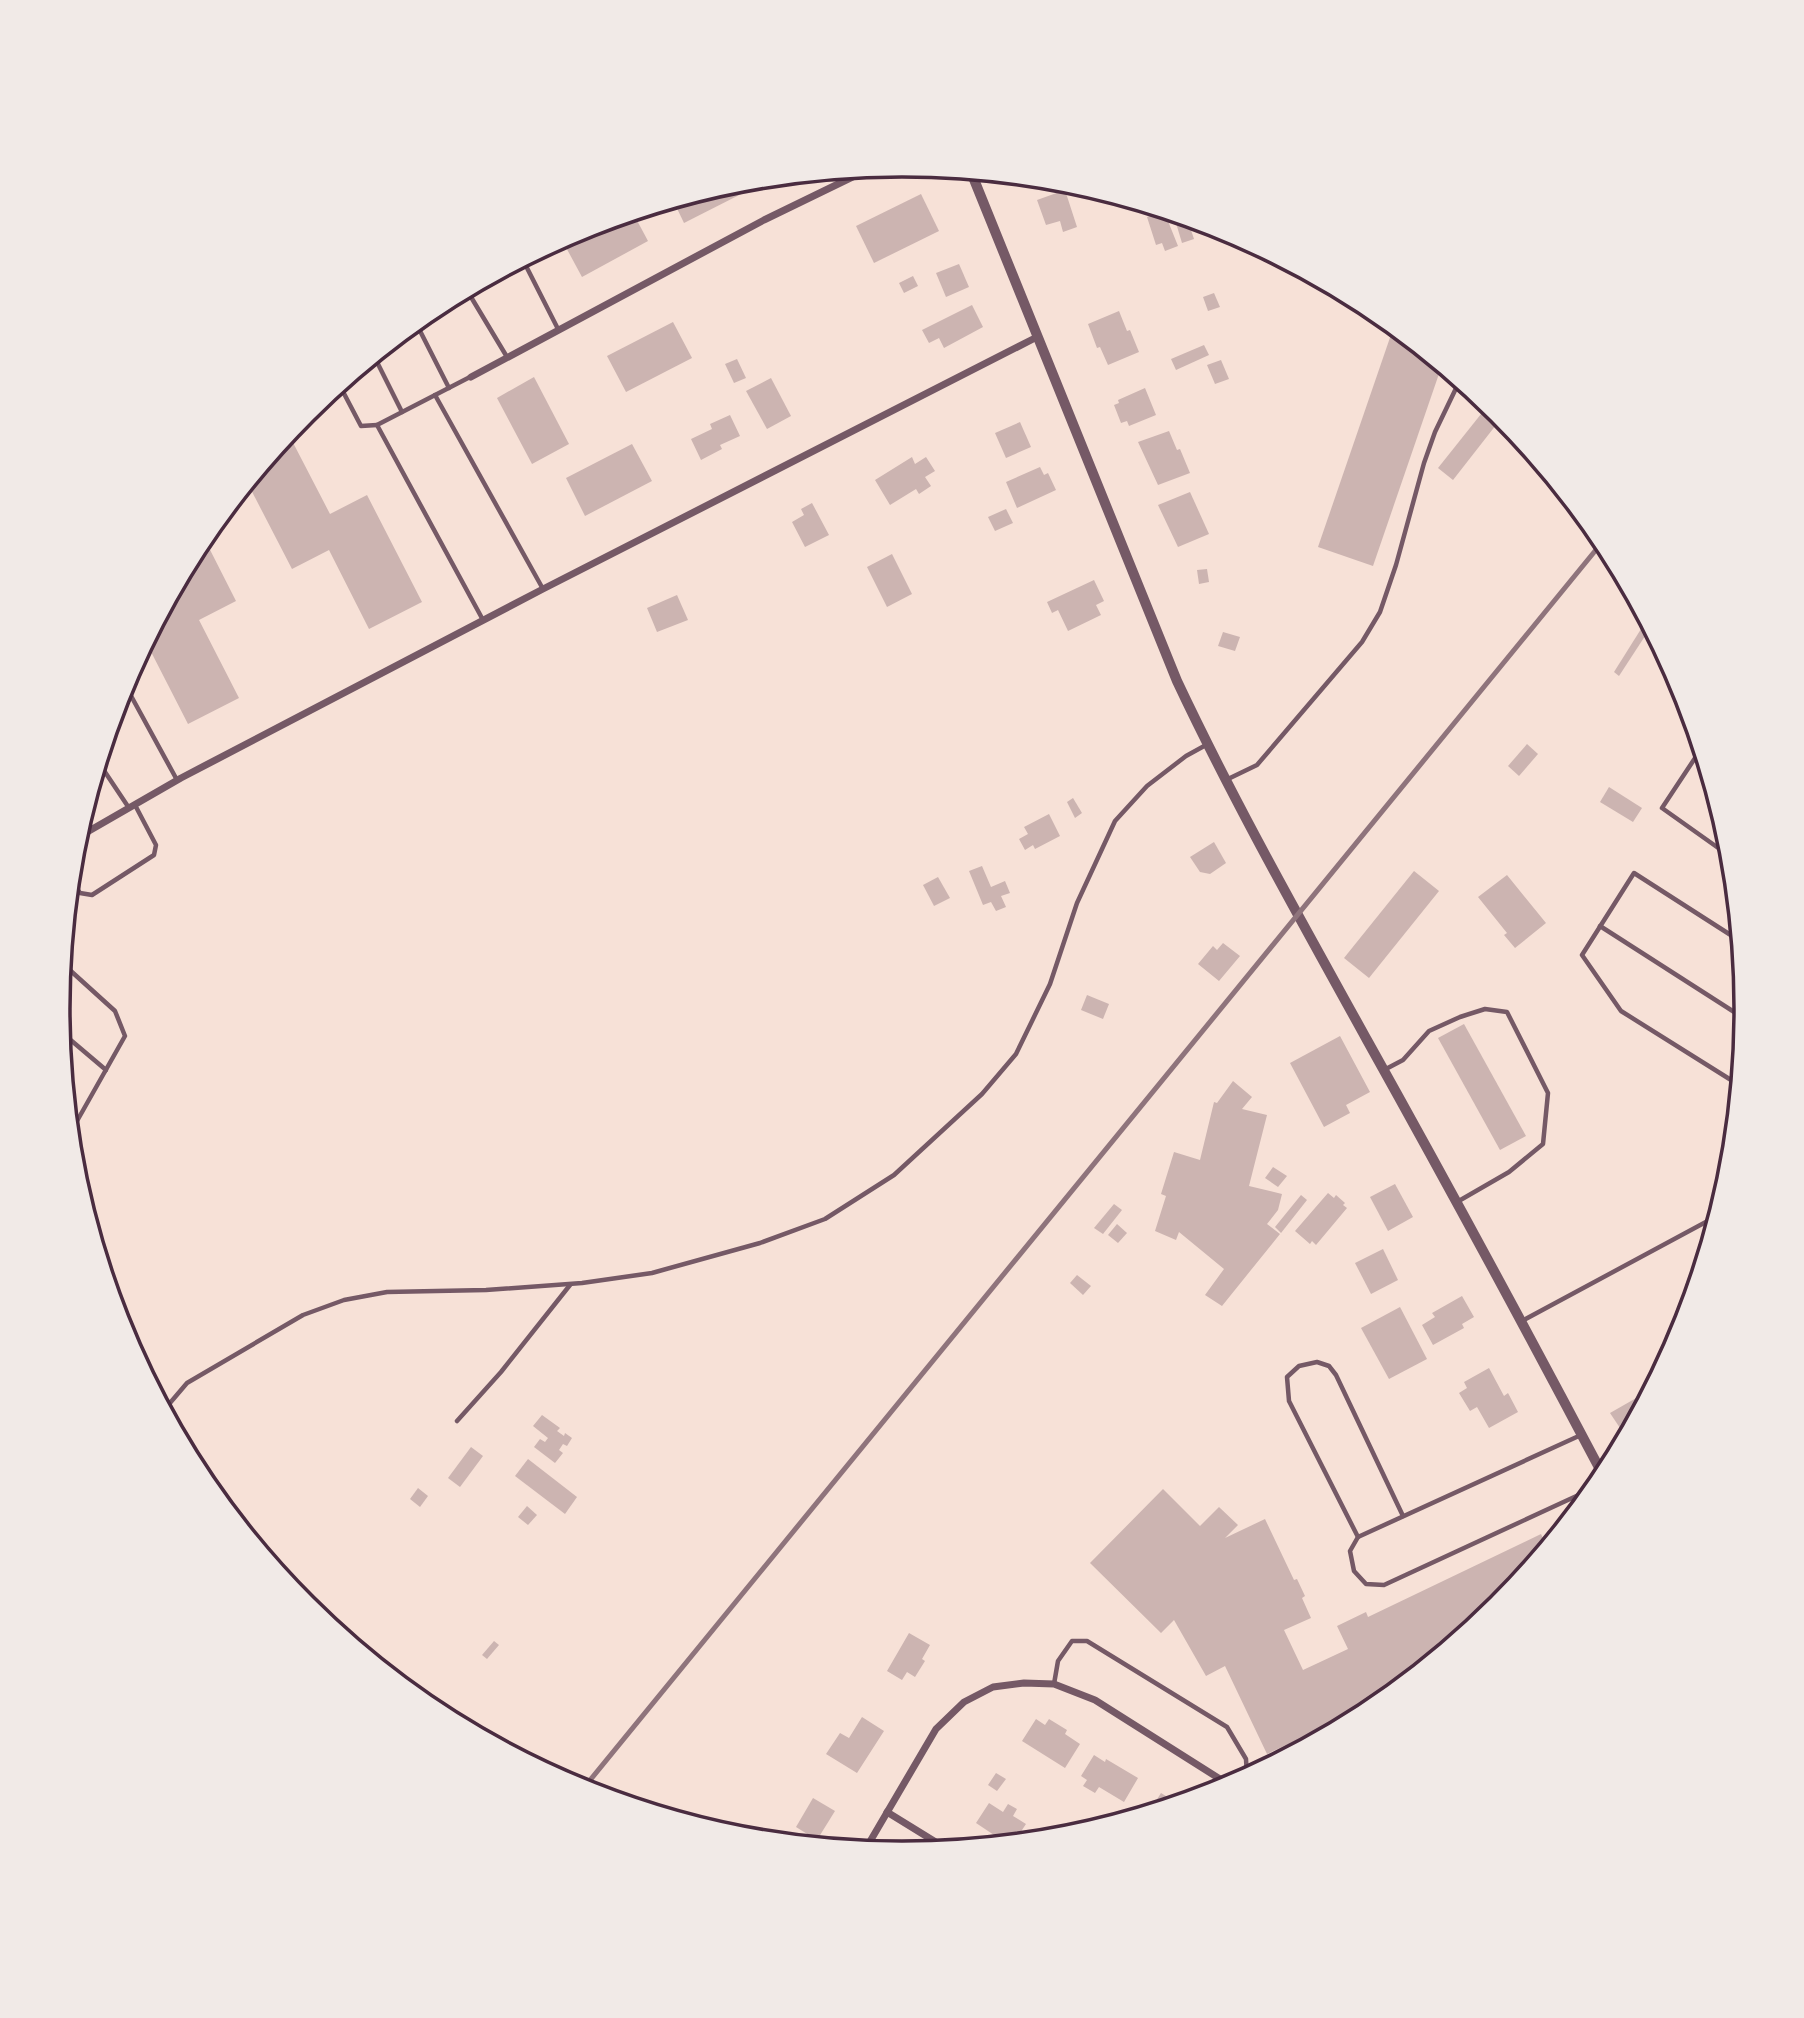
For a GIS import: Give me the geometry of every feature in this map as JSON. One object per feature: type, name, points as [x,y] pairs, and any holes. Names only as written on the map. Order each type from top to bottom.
[{"type":"street","points":[[471,377],[764,220],[848,179]]},
{"type":"street","points":[[974,181],[1177,681],[1206,744],[1522,1321],[1598,1465]]},
{"type":"street","points":[[90,830],[177,780],[543,589],[1037,337]]},
{"type":"street","points":[[871,1840],[936,1729],[964,1702],[993,1687],[1024,1683],[1054,1684],[1095,1700],[1219,1778]]},
{"type":"street","points":[[887,1812],[932,1840]]},
{"type":"lane","points":[[526,267],[559,330]]},
{"type":"lane","points":[[471,297],[507,358]]},
{"type":"lane","points":[[420,331],[449,388]]},
{"type":"lane","points":[[378,363],[402,412]]},
{"type":"lane","points":[[343,392],[361,425],[377,425],[471,377]]},
{"type":"lane","points":[[1225,781],[1257,765],[1362,642],[1380,612],[1424,463],[1435,432],[1456,388]]},
{"type":"lane","points":[[435,395],[543,589]]},
{"type":"lane","points":[[377,425],[483,621]]},
{"type":"lane","points":[[131,696],[177,780]]},
{"type":"lane","points":[[170,1403],[187,1383],[303,1315],[344,1300],[387,1292],[485,1290],[570,1284],[652,1273],[760,1243],[825,1219],[894,1175],[982,1094],[1016,1054],[1050,984],[1077,903],[1115,821],[1147,786],[1186,755],[1206,744]]},
{"type":"lane","points":[[1695,758],[1662,808],[1718,848]]},
{"type":"lane","points":[[79,891],[92,895],[154,856],[156,845],[132,806],[105,771]]},
{"type":"lane","points":[[1730,935],[1634,873],[1582,955],[1621,1010],[1730,1080]]},
{"type":"lane","points":[[1600,926],[1734,1012]]},
{"type":"lane","points":[[71,972],[115,1011],[125,1036],[77,1120]]},
{"type":"lane","points":[[1384,1070],[1403,1060],[1429,1031],[1485,1009],[1507,1012],[1548,1093],[1543,1144],[1509,1172],[1457,1203]]},
{"type":"lane","points":[[71,1040],[106,1070]]},
{"type":"lane","points":[[1522,1321],[1707,1222]]},
{"type":"lane","points":[[457,1421],[501,1372],[570,1284]]},
{"type":"lane","points":[[1358,1536],[1289,1401],[1287,1377],[1299,1366],[1317,1362],[1329,1366],[1336,1375],[1404,1516]]},
{"type":"lane","points":[[1575,1497],[1384,1585],[1366,1584],[1354,1571],[1350,1551],[1358,1536],[1582,1435]]},
{"type":"lane","points":[[1054,1684],[1058,1661],[1072,1642],[1087,1641],[1227,1727],[1246,1759],[1246,1766]]},
{"type":"building","points":[[745,192],[684,223],[677,208]]},
{"type":"building","points":[[1059,192],[1066,193],[1077,227],[1063,232],[1060,221],[1046,225],[1037,200]]},
{"type":"building","points":[[921,194],[939,231],[874,263],[856,226]]},
{"type":"building","points":[[1151,216],[1168,221],[1178,246],[1165,251],[1162,243],[1156,245],[1147,217]]},
{"type":"building","points":[[637,220],[648,241],[582,277],[566,248]]},
{"type":"building","points":[[1176,224],[1191,229],[1194,239],[1182,243]]},
{"type":"building","points":[[959,264],[969,287],[946,297],[936,273]]},
{"type":"building","points":[[913,276],[918,286],[904,293],[899,283]]},
{"type":"building","points":[[1214,293],[1220,307],[1208,311],[1203,297]]},
{"type":"building","points":[[972,305],[983,327],[944,348],[939,338],[929,343],[922,330]]},
{"type":"building","points":[[1119,311],[1139,352],[1108,365],[1100,347],[1097,348],[1088,324]]},
{"type":"building","points":[[673,322],[692,358],[626,392],[607,356]]},
{"type":"building","points":[[1390,336],[1439,374],[1373,566],[1318,547]]},
{"type":"building","points":[[1204,345],[1209,355],[1176,370],[1171,359]]},
{"type":"building","points":[[737,359],[746,378],[734,383],[725,364]]},
{"type":"building","points":[[1221,360],[1229,379],[1215,384],[1207,365]]},
{"type":"building","points":[[534,377],[569,444],[532,464],[497,398]]},
{"type":"building","points":[[771,378],[791,416],[767,429],[746,391]]},
{"type":"building","points":[[1145,388],[1156,415],[1129,426],[1127,421],[1121,423],[1114,405],[1119,403],[1118,400]]},
{"type":"building","points":[[1482,413],[1495,426],[1453,480],[1438,468]]},
{"type":"building","points":[[730,415],[740,436],[720,445],[722,449],[701,460],[691,439],[712,429],[710,424]]},
{"type":"building","points":[[1020,422],[1031,447],[1006,458],[995,433]]},
{"type":"building","points":[[1169,431],[1190,473],[1158,485],[1138,442]]},
{"type":"building","points":[[293,443],[330,514],[367,495],[422,602],[369,629],[329,550],[292,569],[252,491]]},
{"type":"building","points":[[632,444],[652,481],[585,516],[566,478]]},
{"type":"building","points":[[912,457],[915,464],[926,457],[935,471],[925,477],[931,486],[919,494],[916,489],[890,505],[875,480]]},
{"type":"building","points":[[1040,467],[1044,475],[1048,473],[1056,490],[1017,508],[1006,482]]},
{"type":"building","points":[[1190,492],[1209,534],[1178,547],[1158,505]]},
{"type":"building","points":[[812,503],[829,535],[805,547],[792,522],[804,515],[801,509]]},
{"type":"building","points":[[1006,509],[1013,523],[995,531],[988,517]]},
{"type":"building","points":[[209,548],[236,601],[199,620],[239,698],[188,724],[151,652],[181,593]]},
{"type":"building","points":[[892,554],[912,594],[887,607],[867,567]]},
{"type":"building","points":[[1207,569],[1209,582],[1199,584],[1197,570]]},
{"type":"building","points":[[1094,580],[1104,601],[1096,605],[1101,615],[1068,631],[1058,610],[1052,613],[1047,602]]},
{"type":"building","points":[[677,595],[688,620],[657,632],[647,608]]},
{"type":"building","points":[[1641,629],[1645,636],[1619,676],[1614,672]]},
{"type":"building","points":[[1223,632],[1240,637],[1235,651],[1218,646]]},
{"type":"building","points":[[1527,744],[1538,754],[1519,776],[1508,766]]},
{"type":"building","points":[[1609,787],[1642,808],[1633,822],[1600,802]]},
{"type":"building","points":[[1073,798],[1082,813],[1075,818],[1067,802]]},
{"type":"building","points":[[1049,814],[1060,836],[1035,849],[1033,845],[1025,850],[1019,839],[1028,834],[1024,827]]},
{"type":"building","points":[[1214,842],[1226,863],[1210,874],[1200,872],[1190,857]]},
{"type":"building","points":[[982,866],[991,887],[1005,881],[1010,893],[1001,896],[1006,907],[996,911],[991,902],[983,905],[969,871]]},
{"type":"building","points":[[1414,871],[1439,891],[1369,978],[1344,958]]},
{"type":"building","points":[[1507,875],[1546,923],[1515,948],[1504,935],[1507,933],[1478,897]]},
{"type":"building","points":[[938,877],[950,898],[934,906],[923,885]]},
{"type":"building","points":[[1223,943],[1240,956],[1219,981],[1198,964],[1213,946],[1217,950]]},
{"type":"building","points":[[1087,995],[1109,1004],[1103,1019],[1081,1010]]},
{"type":"building","points":[[1464,1024],[1526,1136],[1500,1150],[1438,1038]]},
{"type":"building","points":[[1340,1036],[1370,1092],[1346,1105],[1350,1113],[1324,1127],[1290,1063]]},
{"type":"building","points":[[1233,1081],[1252,1097],[1242,1109],[1267,1115],[1249,1186],[1282,1194],[1278,1210],[1267,1224],[1280,1234],[1222,1306],[1205,1295],[1224,1269],[1179,1232],[1176,1240],[1155,1231],[1166,1196],[1161,1194],[1174,1152],[1200,1160],[1214,1102],[1217,1103]]},
{"type":"building","points":[[1273,1167],[1287,1176],[1278,1187],[1265,1178]]},
{"type":"building","points":[[1395,1184],[1413,1217],[1388,1231],[1370,1197]]},
{"type":"building","points":[[1328,1193],[1334,1198],[1336,1195],[1347,1208],[1316,1245],[1312,1241],[1310,1244],[1295,1231]]},
{"type":"building","points":[[1301,1195],[1307,1200],[1281,1233],[1275,1227]]},
{"type":"building","points":[[1114,1204],[1122,1210],[1103,1234],[1094,1228]]},
{"type":"building","points":[[1117,1224],[1127,1233],[1118,1243],[1108,1235]]},
{"type":"building","points":[[1383,1249],[1398,1280],[1371,1294],[1355,1263]]},
{"type":"building","points":[[1077,1275],[1091,1286],[1083,1295],[1070,1283]]},
{"type":"building","points":[[1462,1296],[1474,1317],[1462,1324],[1464,1328],[1433,1345],[1422,1325],[1435,1317],[1432,1313]]},
{"type":"building","points":[[1400,1307],[1427,1359],[1389,1379],[1361,1328]]},
{"type":"building","points":[[1489,1368],[1504,1396],[1508,1393],[1518,1412],[1489,1428],[1477,1407],[1470,1411],[1459,1393],[1467,1388],[1464,1382]]},
{"type":"building","points":[[1637,1397],[1621,1429],[1610,1413]]},
{"type":"building","points":[[542,1415],[560,1428],[557,1431],[572,1438],[567,1446],[563,1444],[559,1450],[563,1453],[555,1463],[534,1447],[540,1439],[545,1442],[548,1438],[533,1426]]},
{"type":"building","points":[[471,1447],[483,1456],[460,1487],[448,1478]]},
{"type":"building","points":[[528,1459],[577,1497],[565,1514],[515,1476]]},
{"type":"building","points":[[418,1488],[428,1496],[420,1507],[410,1499]]},
{"type":"building","points":[[1163,1489],[1200,1526],[1219,1507],[1238,1525],[1225,1538],[1265,1519],[1294,1580],[1297,1579],[1305,1596],[1302,1598],[1311,1618],[1284,1630],[1303,1670],[1348,1649],[1337,1626],[1366,1612],[1368,1617],[1541,1534],[1543,1539],[1528,1558],[1451,1635],[1408,1669],[1318,1730],[1267,1754],[1225,1666],[1206,1676],[1174,1620],[1161,1633],[1090,1563]]},
{"type":"building","points":[[527,1506],[537,1515],[528,1525],[518,1517]]},
{"type":"building","points":[[909,1633],[930,1645],[922,1659],[925,1661],[915,1677],[907,1672],[902,1680],[887,1671]]},
{"type":"building","points":[[494,1641],[499,1645],[487,1659],[482,1655]]},
{"type":"building","points":[[862,1717],[884,1731],[857,1773],[826,1754],[840,1733],[849,1738]]},
{"type":"building","points":[[1036,1719],[1045,1725],[1049,1719],[1067,1730],[1065,1734],[1080,1744],[1065,1768],[1022,1741]]},
{"type":"building","points":[[1094,1755],[1138,1778],[1124,1802],[1099,1787],[1095,1793],[1083,1786],[1087,1780],[1081,1776]]},
{"type":"building","points":[[996,1773],[1006,1779],[997,1791],[988,1785]]},
{"type":"building","points":[[1161,1793],[1168,1797],[1156,1801]]},
{"type":"building","points":[[813,1798],[835,1811],[819,1836],[810,1836],[796,1827]]},
{"type":"building","points":[[989,1803],[1003,1812],[1008,1804],[1017,1809],[1013,1816],[1026,1824],[1020,1832],[995,1835],[976,1823]]},
{"type":"railway","points":[[590,1780],[1596,550]]}]
